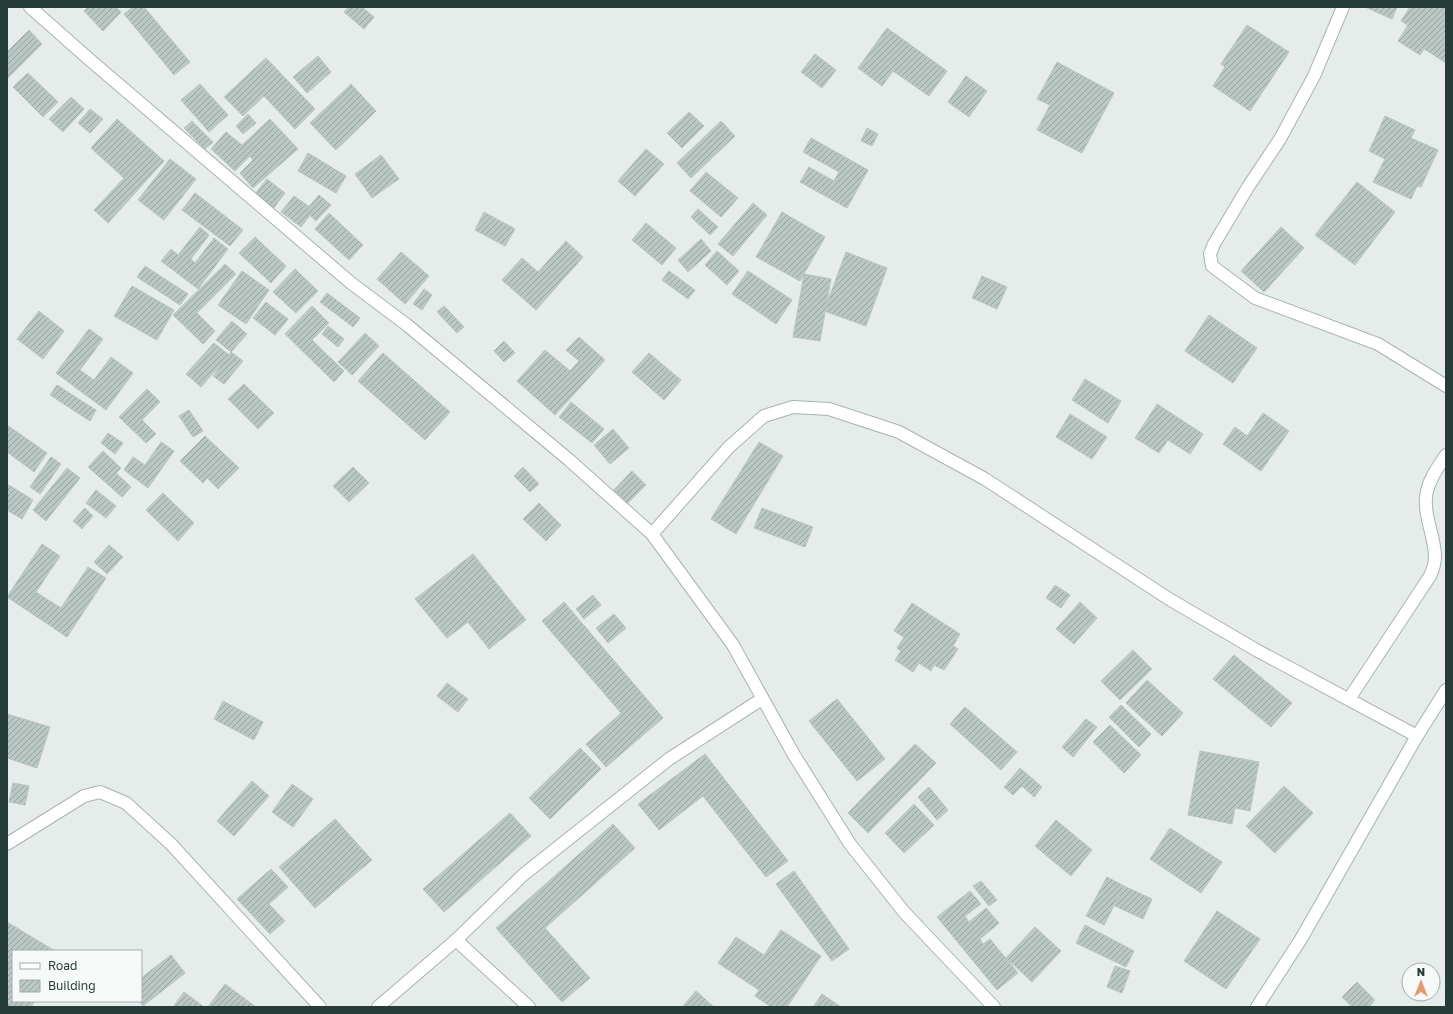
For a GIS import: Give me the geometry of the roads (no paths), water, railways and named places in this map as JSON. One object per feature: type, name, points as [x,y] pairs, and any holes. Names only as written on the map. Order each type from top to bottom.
[{"type":"street","points":[[30,7],[350,283],[407,325],[568,459],[652,534],[733,645],[794,755],[850,844],[904,912],[994,1007]]},
{"type":"street","points":[[1343,7],[1314,76],[1280,139],[1248,187],[1214,244],[1210,254],[1212,266],[1255,298],[1378,344],[1446,386]]},
{"type":"street","points":[[652,534],[729,447],[764,416],[793,407],[829,409],[899,432],[985,479],[1169,599],[1258,651],[1417,736]]},
{"type":"street","points":[[1349,699],[1434,568],[1435,555],[1425,505],[1430,479],[1446,455]]},
{"type":"street","points":[[1257,1007],[1301,939],[1417,736],[1446,690]]},
{"type":"street","points":[[378,1007],[456,940],[522,875],[669,759],[762,699]]},
{"type":"street","points":[[7,844],[84,796],[100,792],[126,803],[172,844],[320,1007]]},
{"type":"street","points":[[456,940],[529,1007]]}]
